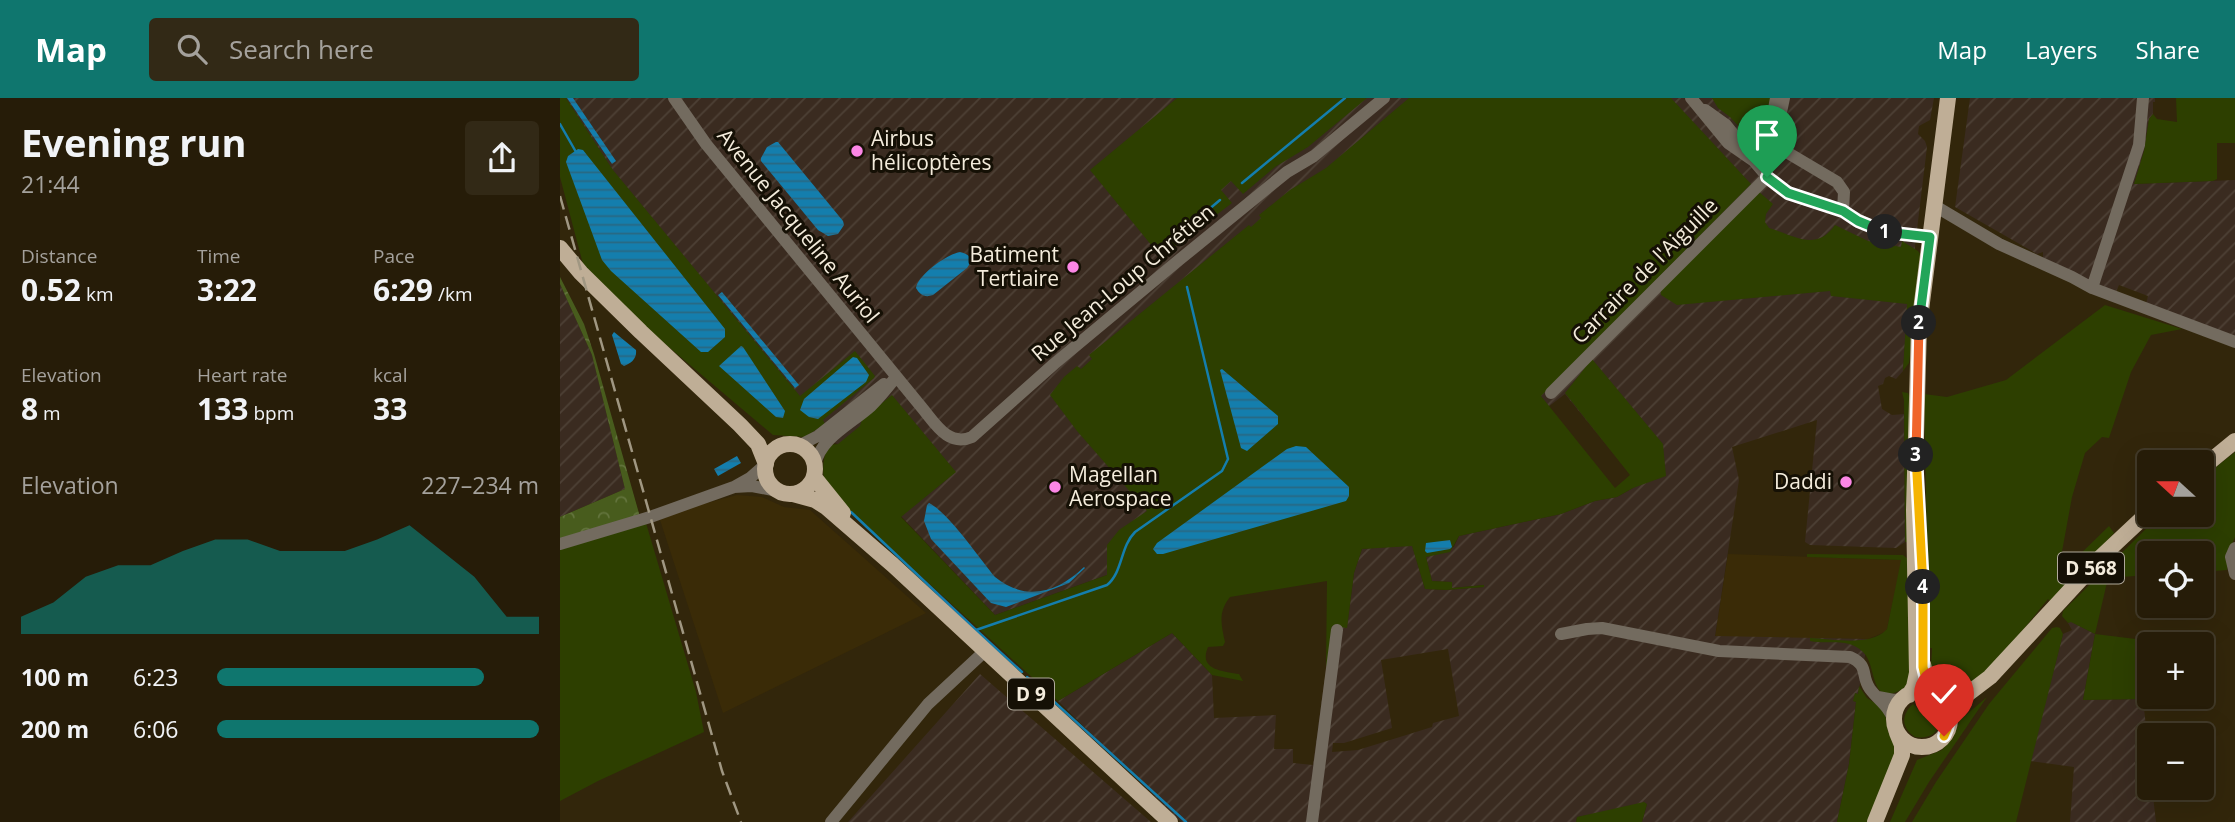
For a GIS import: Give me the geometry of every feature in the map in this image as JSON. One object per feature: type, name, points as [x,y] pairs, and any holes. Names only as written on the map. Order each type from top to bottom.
[{"type":"main road","points":[[1875,822],[1902,755],[1902,746],[1895,726],[1895,712],[1914,687],[1917,673],[1914,510],[1919,326],[1948,98]]},
{"type":"main road","points":[[560,248],[596,288],[758,444],[766,464],[768,480],[786,492],[806,489],[815,471],[810,453],[800,446],[781,445],[766,438],[689,377]]},
{"type":"main road","points":[[2214,458],[2235,441]]},
{"type":"main road","points":[[766,464],[774,450],[781,445]]},
{"type":"main road","points":[[1916,469],[1922,552],[1923,667],[1935,696],[1948,709],[1948,727]]},
{"type":"main road","name":"D 9","points":[[815,471],[841,511],[893,565]]},
{"type":"main road","name":"D 9","points":[[786,492],[815,500],[826,507],[893,565],[1170,822]]},
{"type":"main road","name":"D 568","points":[[2037,628],[2102,556],[2137,523]]},
{"type":"main road","points":[[1906,697],[1921,691],[1935,696],[1959,698],[1990,677],[2037,628]]},
{"type":"main road","points":[[1895,726],[1909,744],[1923,747],[1937,743],[1960,712],[1991,686],[2037,628]]},
{"type":"main road","points":[[1885,822],[1909,764],[1923,747]]},
{"type":"street","name":"Avenue Jacqueline Auriol","points":[[674,98],[706,144],[896,377]]},
{"type":"street","name":"Rue Jean-Loup Chrétien","points":[[896,377],[945,434],[958,439],[972,437],[1054,364],[1188,252],[1287,172],[1314,156],[1384,98]]},
{"type":"street","points":[[1768,141],[1776,98]]},
{"type":"street","points":[[1754,161],[1777,131],[1784,98]]},
{"type":"street","points":[[2092,288],[2133,171],[2139,145],[2143,98]]},
{"type":"street","points":[[1695,102],[1728,143],[1754,161],[1767,177],[1788,193],[1843,211],[1874,228],[1930,237]]},
{"type":"street","points":[[1768,141],[1838,182],[1844,192],[1843,211]]},
{"type":"street","name":"Carraire de l'Aiguille","points":[[1551,393],[1767,177]]},
{"type":"street","points":[[1935,205],[1999,244],[2092,288],[2235,342]]},
{"type":"street","points":[[800,446],[818,436],[865,397],[896,377]]},
{"type":"street","points":[[815,471],[823,445],[870,407],[896,377]]},
{"type":"street","points":[[560,544],[650,517],[734,487],[766,464]]},
{"type":"street","points":[[734,487],[752,486],[786,492]]},
{"type":"street","points":[[2235,548],[2231,556],[2235,574]]},
{"type":"street","points":[[1561,634],[1602,628],[1719,652],[1845,656],[1865,669],[1868,685],[1886,705],[1895,726]]},
{"type":"street","points":[[1312,822],[1337,630]]},
{"type":"street","points":[[831,822],[928,704],[985,651]]},
{"type":"street","points":[[1878,697],[1894,701],[1906,697]]},
{"type":"shaded area","points":[[560,98],[1934,98],[1930,120],[1919,126],[1918,134],[1927,147],[1908,304],[1903,371],[1896,379],[1889,376],[1885,378],[1883,384],[1878,386],[1882,409],[1892,415],[1904,414],[1905,542],[1896,548],[1810,545],[1805,542],[1817,420],[1732,447],[1739,480],[1715,636],[1868,639],[1858,694],[1854,701],[1849,764],[1837,822],[1642,822],[1647,804],[1577,817],[1576,822],[1181,822],[1058,701],[1172,633],[1212,675],[1214,718],[1276,715],[1274,749],[1293,749],[1293,763],[1313,765],[1332,626],[1347,627],[1354,573],[1362,549],[1412,545],[1425,589],[1484,587],[1452,588],[1452,582],[1432,581],[1426,557],[1454,547],[1459,536],[1561,514],[1595,501],[1617,497],[1633,488],[1631,475],[1565,394],[1548,407],[1224,462],[1107,546],[1107,575],[995,615],[901,516],[838,444],[800,429]],"holes":[[[1448,649],[1459,716],[1358,750],[1332,752],[1333,743],[1344,743],[1392,728],[1381,660]]]},
{"type":"shaded area","points":[[1970,98],[2155,98],[2134,184],[2235,180],[2235,337],[2146,304],[2148,296],[2119,285],[2116,292],[2102,287],[2043,258],[2043,252],[2037,254],[1955,207]]},
{"type":"shaded area","points":[[560,284],[592,355],[625,489],[560,517]]},
{"type":"shaded area","points":[[737,495],[762,497],[784,507],[810,510],[926,613],[723,713],[660,520],[688,508]]},
{"type":"shaded area","points":[[1728,554],[1902,560],[1887,629],[1868,639],[1715,637]]},
{"type":"shaded area","points":[[2070,621],[2095,634],[2083,700],[2137,699],[2137,709],[2144,709],[2146,723],[2137,723],[2137,800],[2153,800],[2156,822],[2070,822],[2074,767],[2030,761],[2063,634],[2072,630],[2068,623]]},
{"type":"shaded area","points":[[980,674],[1151,822],[848,822]]},
{"type":"green space","points":[[560,98],[566,98],[613,170],[800,396],[855,351],[874,378],[823,420],[825,424],[805,437],[773,435],[645,327],[583,264],[560,177]]},
{"type":"green space","points":[[1177,98],[1367,98],[1308,147],[1275,167],[1243,194],[1231,181],[1221,190],[1232,203],[1161,257],[1090,170]]},
{"type":"green space","points":[[1409,98],[1671,98],[1751,184],[1541,396],[1615,488],[1630,475],[1565,393],[1592,359],[1663,444],[1666,476],[1617,497],[1595,501],[1561,514],[1459,536],[1450,552],[1426,557],[1432,581],[1452,582],[1452,588],[1484,587],[1425,589],[1412,546],[1362,549],[1354,573],[1347,628],[1332,626],[1327,666],[1327,581],[1230,597],[1222,618],[1225,642],[1223,646],[1208,647],[1206,661],[1214,668],[1239,674],[1243,681],[1212,675],[1172,633],[1058,701],[827,488],[823,465],[829,445],[838,444],[860,426],[862,419],[892,395],[956,472],[901,517],[995,615],[1107,575],[1107,545],[1119,530],[1147,511],[1077,431],[1050,395],[1064,377],[1077,366],[1081,369],[1092,359],[1089,355],[1249,225],[1251,227],[1261,218],[1259,215],[1290,190],[1326,168]]},
{"type":"green space","points":[[1712,98],[1773,98],[1764,140],[1757,146],[1718,108]]},
{"type":"green space","points":[[2176,98],[2235,98],[2235,143],[2217,143],[2217,179],[2213,181],[2134,184],[2144,151],[2149,119],[2153,114],[2157,119],[2177,122]]},
{"type":"green space","points":[[1758,191],[1773,204],[1766,214],[1765,222],[1769,228],[1796,238],[1813,240],[1828,233],[1835,225],[1868,241],[1901,247],[1902,241],[1918,251],[1922,257],[1909,363],[1903,371],[1907,304],[1831,296],[1830,291],[1677,305],[1661,295],[1660,287]]},
{"type":"green space","points":[[560,277],[584,324],[594,354],[640,517],[560,540],[560,517],[625,489],[592,355],[560,284]]},
{"type":"green space","points":[[2105,305],[2182,329],[2151,335],[2131,372],[2109,438],[2102,437],[2085,453],[2072,497],[2061,557],[2070,564],[2109,526],[2114,533],[2050,601],[2048,599],[1985,672],[1962,689],[1944,689],[1932,675],[1932,648],[1929,648],[1924,394],[1947,397],[2006,380]]},
{"type":"green space","points":[[1902,392],[1908,393],[1910,398],[1908,542],[1905,542]]},
{"type":"green space","points":[[2235,452],[2235,537],[2227,570],[2214,571],[2214,541],[2137,541],[2137,576],[2108,578],[2095,634],[2068,623],[2062,616],[2063,611],[2148,527],[2214,527],[2214,469]]},
{"type":"green space","points":[[631,487],[640,517],[646,523],[696,692],[704,732],[560,801],[560,517]]},
{"type":"green space","points":[[1807,554],[1903,555],[1908,559],[1912,674],[1907,686],[1895,693],[1886,694],[1880,691],[1876,684],[1868,658],[1857,647],[1844,643],[1810,641],[1810,638],[1862,640],[1880,635],[1887,629],[1901,560],[1807,557]]},
{"type":"green space","points":[[2057,627],[2063,634],[2016,822],[1912,822],[1989,704],[2052,628]]},
{"type":"green space","points":[[2095,634],[2137,639],[2137,699],[2083,700]]},
{"type":"green space","points":[[1859,686],[1867,698],[1883,708],[1888,731],[1897,751],[1871,822],[1837,822],[1849,764],[1856,702],[1853,701]]},
{"type":"green space","points":[[1987,697],[1905,822],[1890,822],[1917,760],[1942,750],[1953,738],[1960,720]]},
{"type":"green space","points":[[1913,704],[1920,711],[1940,721],[1938,729],[1932,735],[1915,737],[1907,730],[1904,721]]},
{"type":"green space","points":[[1644,802],[1647,804],[1642,822],[1576,822],[1577,817]]},
{"type":"water","points":[[567,98],[573,98],[616,161],[612,164]]},
{"type":"water","points":[[776,142],[843,221],[844,225],[838,234],[828,236],[818,230],[761,161],[767,147]]},
{"type":"water","points":[[578,149],[583,150],[725,329],[725,337],[708,352],[701,352],[602,260],[566,162],[568,156]]},
{"type":"water","points":[[960,252],[970,258],[971,262],[967,268],[933,295],[925,296],[919,292],[916,288],[927,271]]},
{"type":"water","points":[[722,292],[799,385],[795,388],[718,295]]},
{"type":"water","points":[[614,332],[636,350],[633,360],[624,366],[612,335]]},
{"type":"water","points":[[741,346],[785,411],[783,418],[776,417],[719,366]]},
{"type":"water","points":[[853,357],[857,358],[869,375],[866,382],[818,419],[809,417],[800,410],[804,399]]},
{"type":"water","points":[[1220,370],[1278,416],[1278,424],[1247,451],[1241,448]]},
{"type":"water","points":[[1306,447],[1349,487],[1346,501],[1163,554],[1157,554],[1153,549],[1157,543],[1287,449]]},
{"type":"water","points":[[737,456],[741,463],[718,476],[714,469]]},
{"type":"water","points":[[929,503],[954,526],[995,577],[1018,590],[1030,592],[1052,588],[1085,568],[1069,583],[1006,607],[991,603],[931,539],[924,521]]},
{"type":"water","points":[[1450,540],[1450,549],[1427,553],[1425,551],[1426,543]]},
{"type":"waterway","points":[[1242,183],[1345,98]]},
{"type":"waterway","points":[[560,124],[576,152]]},
{"type":"waterway","points":[[1180,238],[1183,231],[1220,200]]},
{"type":"waterway","points":[[851,512],[976,630],[1107,585],[1116,573],[1135,532],[1222,471],[1228,459],[1187,287]]},
{"type":"waterway","points":[[976,630],[1022,672]]},
{"type":"waterway","points":[[1027,677],[1186,822]]},
{"type":"railway","points":[[560,196],[722,771],[741,822]]},
{"type":"place","name":"Airbus hélicoptères","points":[[857,151]]},
{"type":"place","name":"Batiment Tertiaire","points":[[1073,267]]},
{"type":"place","name":"Daddi","points":[[1846,482]]},
{"type":"place","name":"Magellan Aerospace","points":[[1055,487]]},
{"type":"route","points":[[1767,177],[1788,193],[1843,211],[1874,228],[1930,237],[1919,326],[1916,469],[1922,552],[1923,667],[1929,692],[1941,699],[1948,709],[1950,718],[1944,736]]}]
